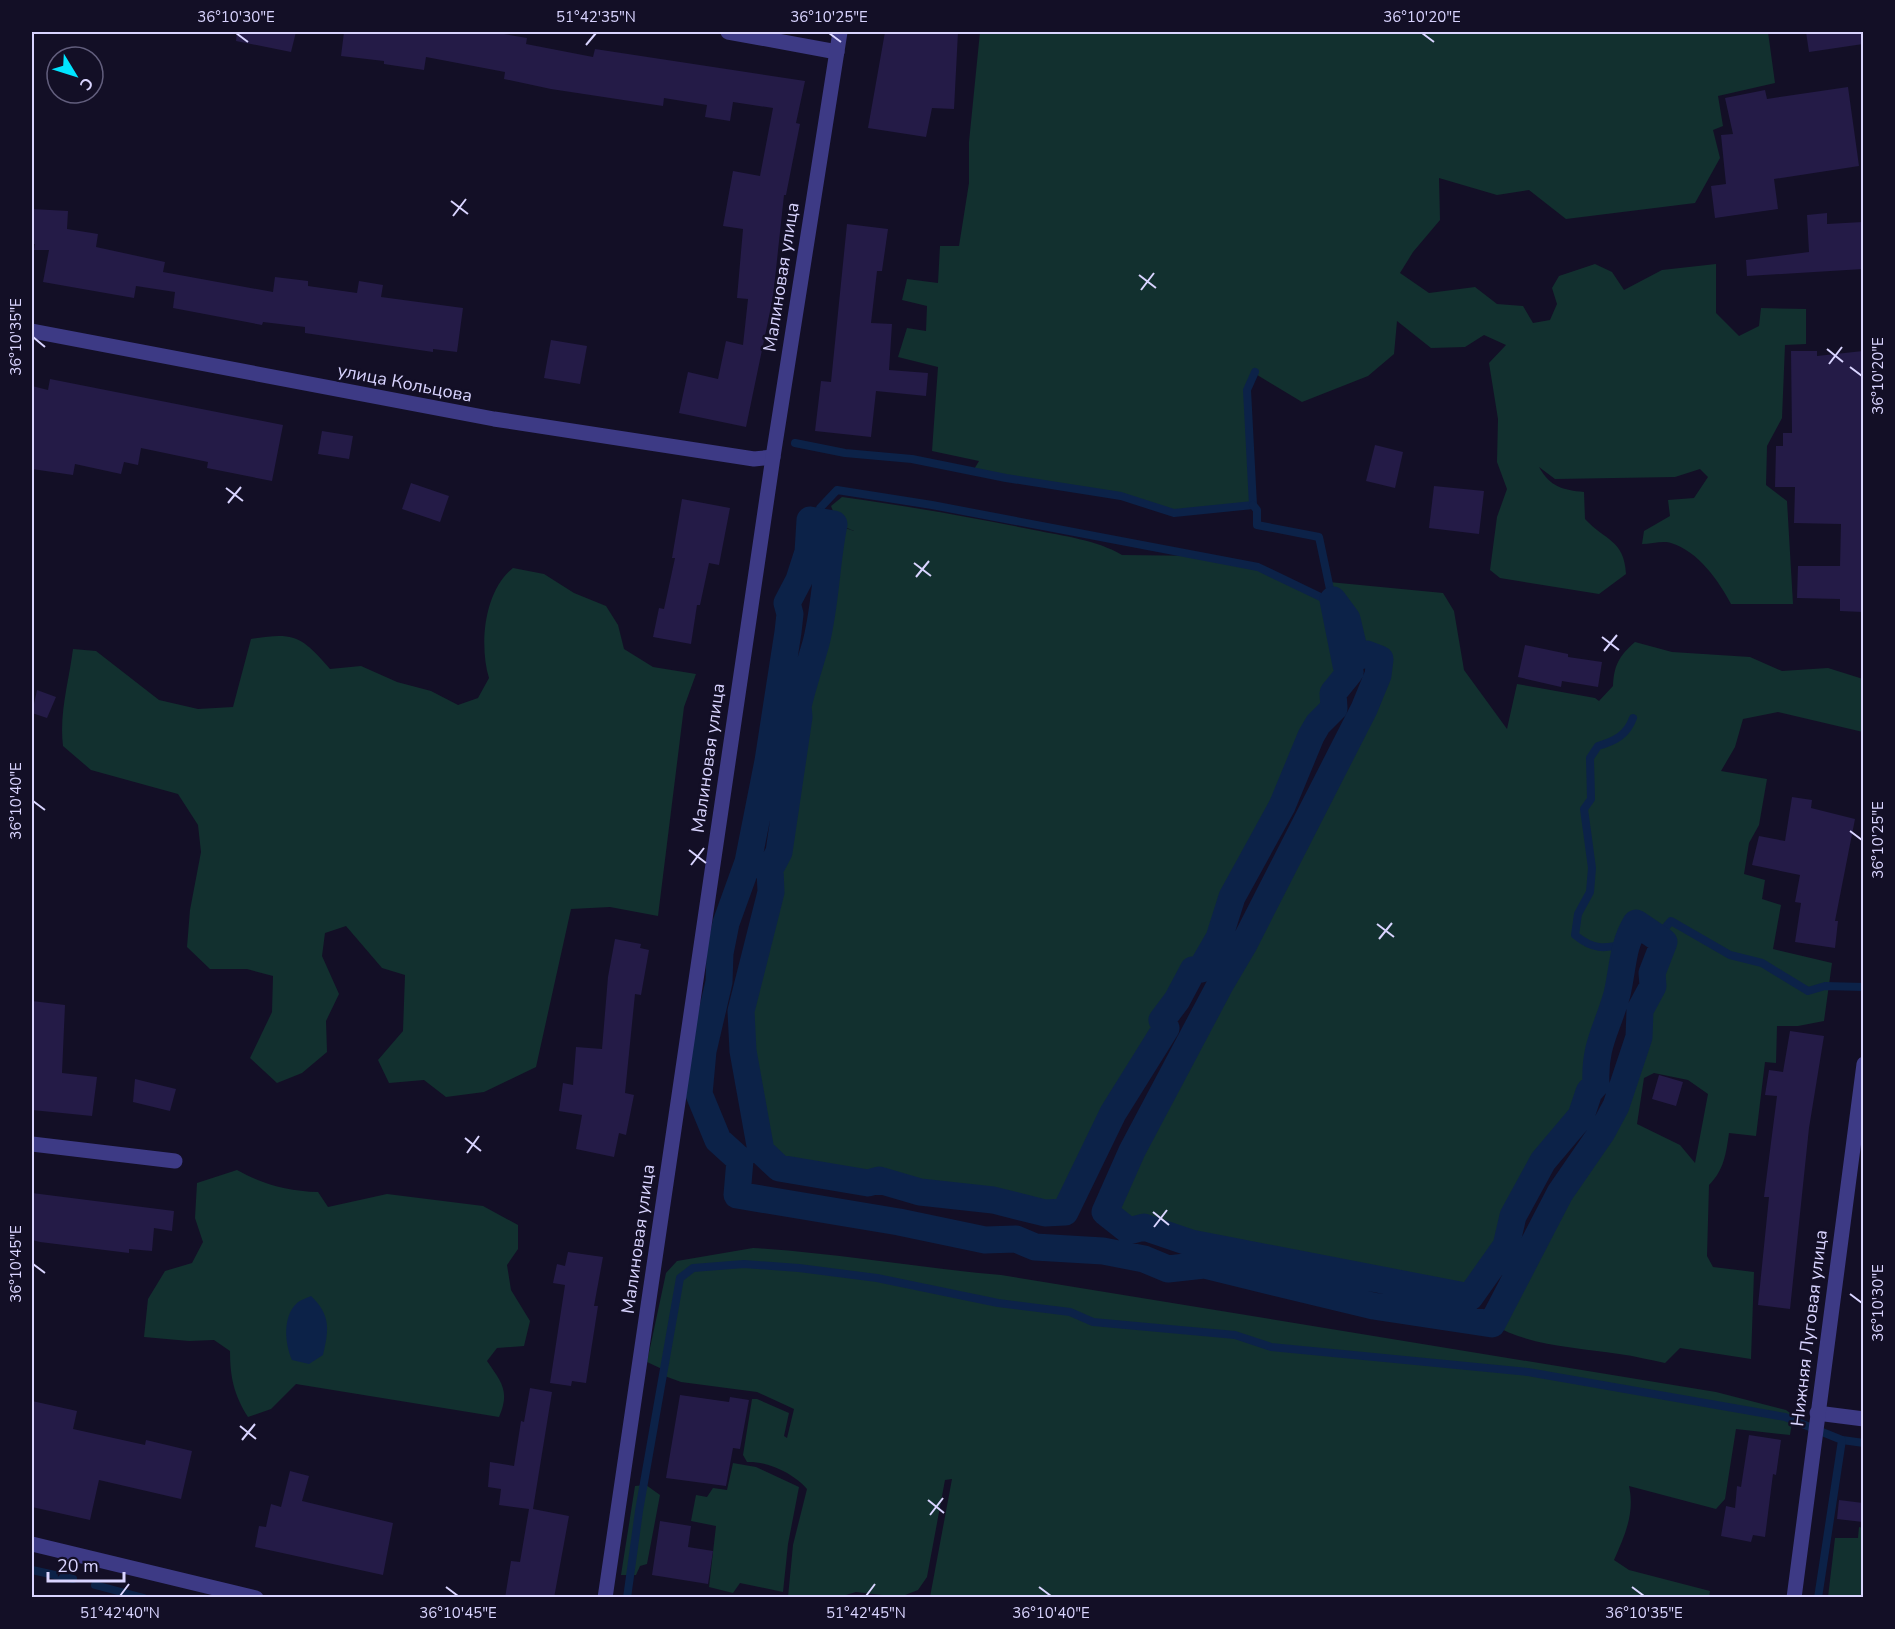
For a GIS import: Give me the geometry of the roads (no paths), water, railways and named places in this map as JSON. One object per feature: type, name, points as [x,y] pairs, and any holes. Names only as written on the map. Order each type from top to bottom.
[{"type":"street","points":[[728,32],[837,52]]},
{"type":"street","name":"Малиновая улица","points":[[605,1598],[772,457],[840,32]]},
{"type":"street","name":"улица Кольцова","points":[[32,331],[494,419],[754,459],[772,457]]},
{"type":"street","name":"Нижняя Луговая улица","points":[[1794,1598],[1863,1064]]},
{"type":"street","points":[[32,1144],[175,1161]]},
{"type":"street","points":[[1817,1413],[1863,1419]]},
{"type":"street","points":[[32,1544],[256,1598]]},
{"type":"water","points":[[311,1296],[325,1316],[327,1330],[323,1355],[309,1364],[292,1360],[286,1331],[292,1309],[298,1302]]},
{"type":"waterway","points":[[795,443],[845,453],[912,459],[1006,478],[1121,496],[1174,513],[1253,505],[1247,390],[1255,372]]},
{"type":"waterway","points":[[815,532],[820,508],[837,490],[932,505],[1258,567],[1333,603]]},
{"type":"waterway","points":[[1253,505],[1257,510],[1257,525],[1319,537],[1346,665],[1350,672]]},
{"type":"waterway","points":[[810,520],[834,524],[822,613],[798,706],[799,717],[779,852],[770,869],[771,892],[741,1011],[743,1051],[761,1151],[779,1168],[868,1183],[879,1180],[920,1192],[993,1200],[1045,1213],[1065,1212],[1113,1113],[1166,1028],[1162,1020],[1177,1000],[1193,970],[1201,969],[1219,938],[1232,897],[1282,806],[1311,736],[1318,724],[1334,708],[1333,693],[1350,672],[1346,665],[1333,600],[1347,619],[1356,657],[1367,654],[1380,659],[1378,675],[1364,709],[1243,946],[1132,1151],[1105,1212],[1129,1231],[1144,1227],[1191,1243],[1470,1297],[1506,1246],[1513,1216],[1543,1161],[1581,1116],[1589,1092],[1596,1084],[1599,1048],[1617,994],[1628,940],[1636,923],[1664,942],[1652,973],[1653,986],[1640,1010],[1639,1037],[1616,1106],[1602,1132],[1560,1193],[1492,1324],[1373,1306],[1204,1265],[1168,1269],[1144,1259],[1103,1251],[1035,1247],[1016,1239],[985,1240],[899,1222],[737,1195],[740,1160],[718,1140],[699,1094],[703,1051],[719,982],[720,953],[726,923],[748,862],[768,761],[788,632],[790,614],[787,603],[799,580],[808,552],[810,520]]},
{"type":"waterway","points":[[1626,943],[1599,947],[1575,935],[1578,914],[1590,892],[1592,868],[1584,809],[1591,799],[1590,758],[1598,746],[1624,733],[1633,718]]},
{"type":"waterway","points":[[1657,937],[1671,921],[1730,955],[1762,963],[1808,991],[1825,986],[1864,987]]},
{"type":"waterway","points":[[627,1598],[639,1511],[680,1278],[693,1268],[744,1264],[877,1278],[998,1303],[1070,1312],[1093,1322],[1235,1335],[1271,1347],[1528,1372],[1785,1417],[1842,1440],[1818,1598]]},
{"type":"waterway","points":[[1842,1440],[1864,1443]]},
{"type":"waterway","points":[[32,1570],[73,1579]]},
{"type":"waterway","points":[[95,1585],[144,1598]]}]
